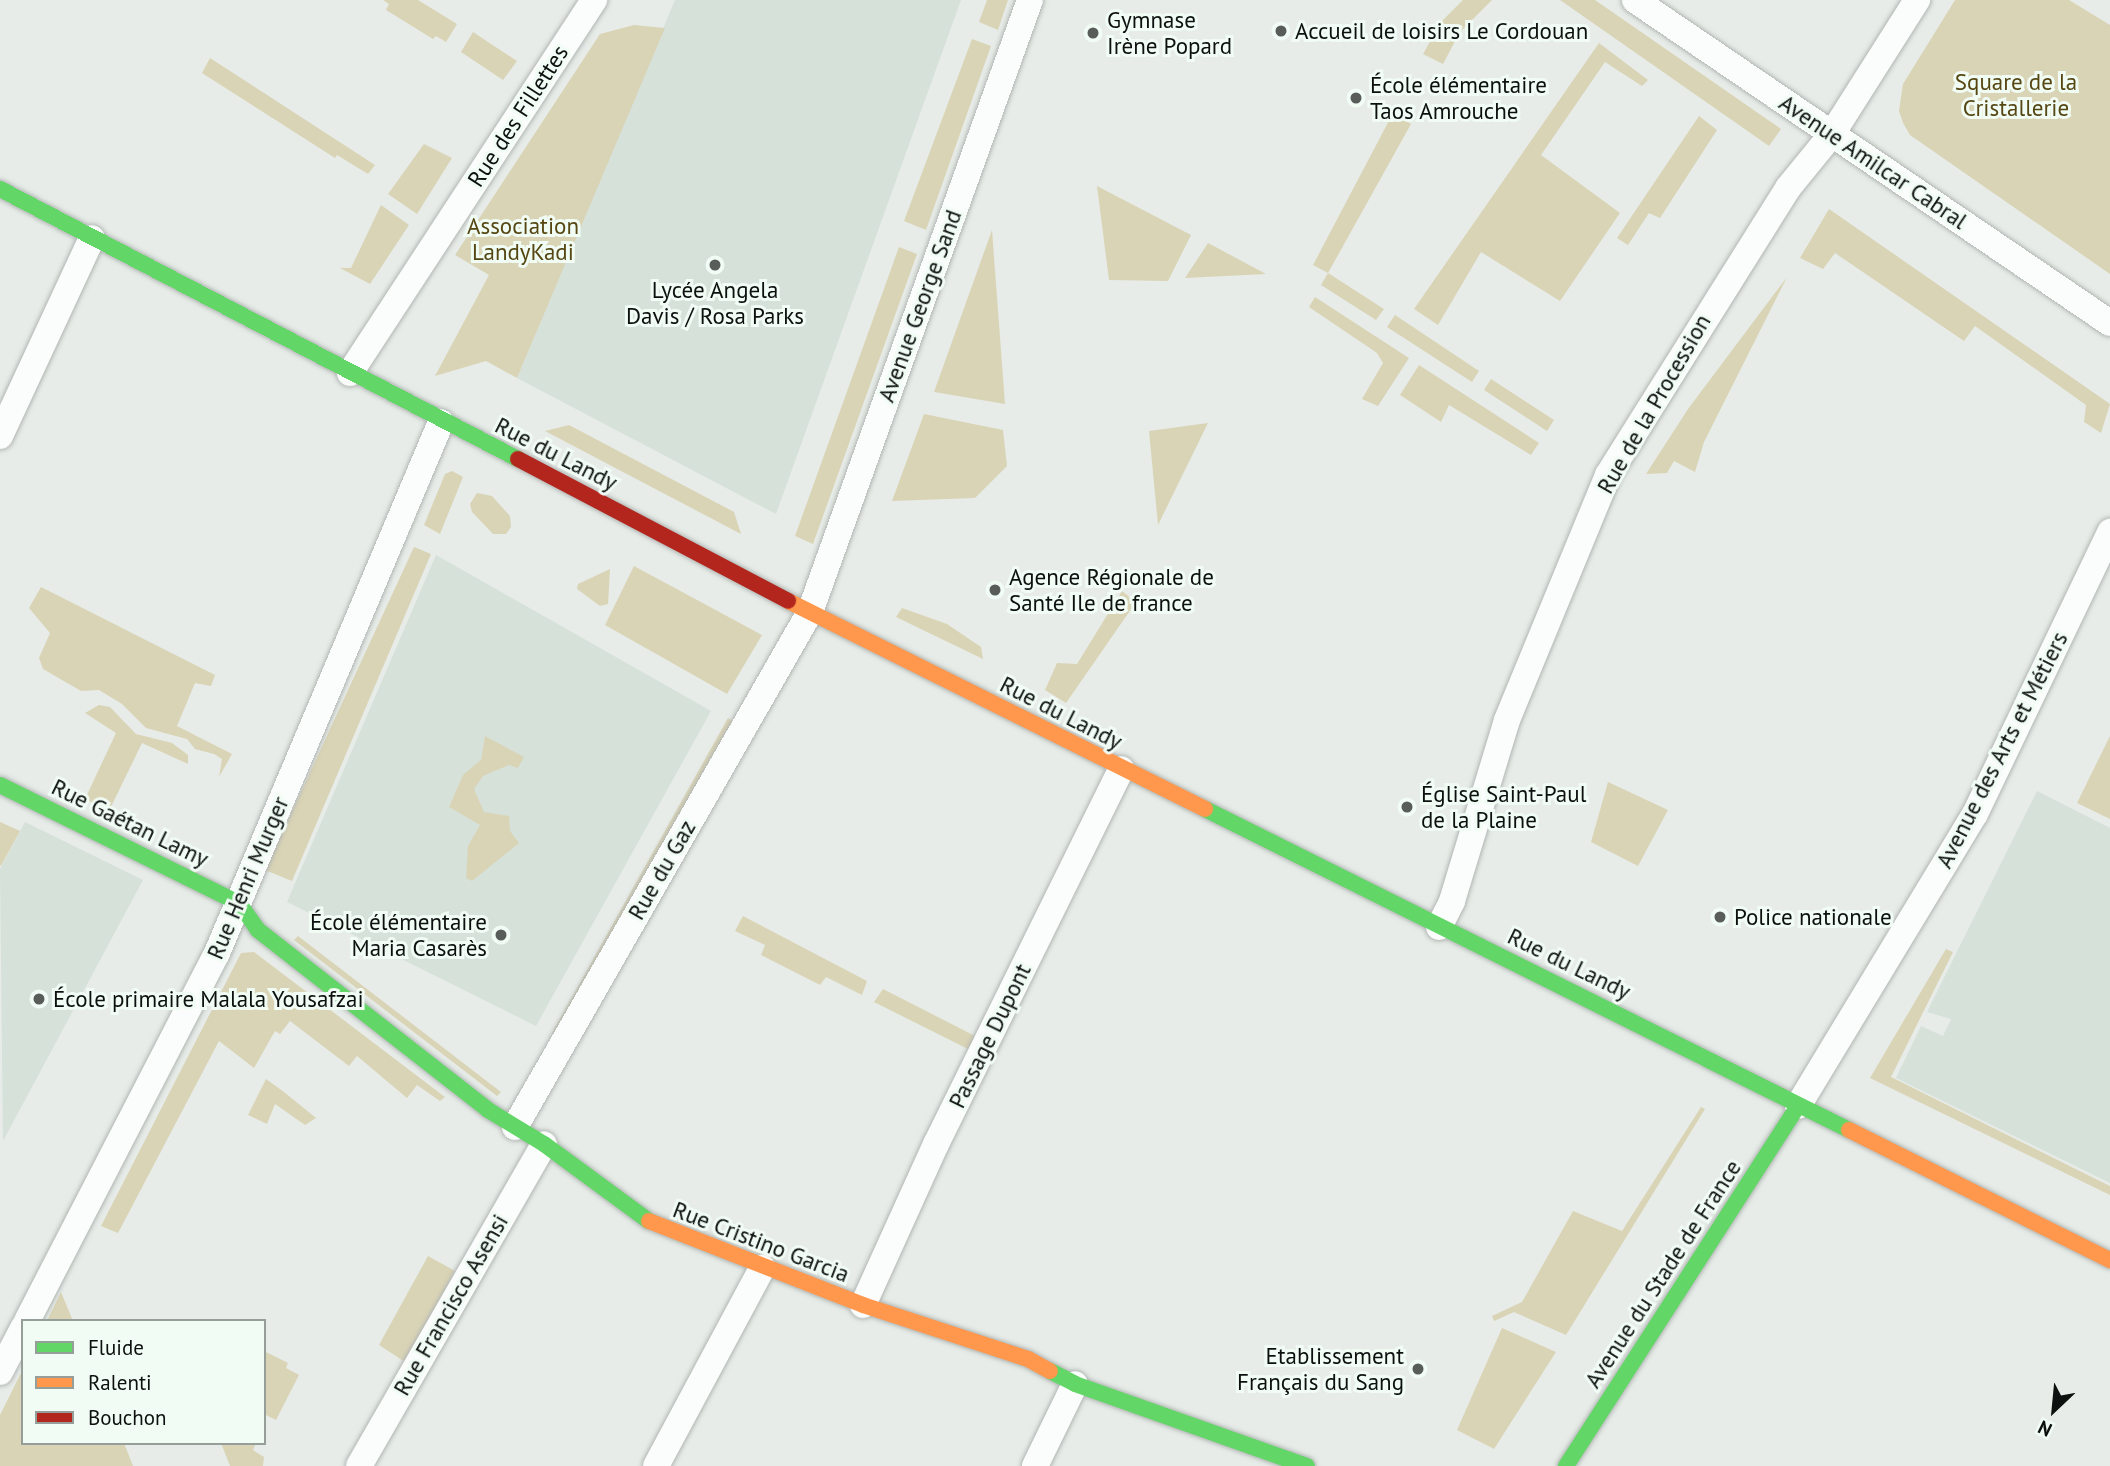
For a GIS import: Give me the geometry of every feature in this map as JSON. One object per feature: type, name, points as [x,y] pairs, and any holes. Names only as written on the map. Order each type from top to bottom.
[{"type":"main road","name":"Rue du Landy","points":[[0,189],[441,422],[810,612],[2110,1260]]},
{"type":"main road","name":"Rue Gaétan Lamy","points":[[0,785],[239,903]]},
{"type":"main road","name":"Rue Cristino Garcia","points":[[239,903],[257,930],[516,1127],[544,1144],[659,1228],[863,1305],[1028,1359],[1075,1384],[1293,1464]]},
{"type":"main road","name":"Avenue du Stade de France","points":[[1566,1466],[1798,1106]]},
{"type":"street","name":"Rue des Fillettes","points":[[350,373],[594,0]]},
{"type":"street","name":"Avenue George Sand","points":[[810,612],[1030,0]]},
{"type":"street","name":"Avenue Amilcar Cabral","points":[[1635,0],[2110,323]]},
{"type":"street","name":"Rue de la Procession","points":[[1439,927],[1452,901],[1507,720],[1608,475],[1788,188],[1832,134],[1917,0]]},
{"type":"street","points":[[0,436],[92,238]]},
{"type":"street","name":"Rue Henri Murger","points":[[28,1319],[239,903],[441,422]]},
{"type":"street","name":"Avenue des Arts et Métiers","points":[[1798,1106],[1975,814],[2110,532]]},
{"type":"street","name":"Rue du Gaz","points":[[516,1127],[810,612]]},
{"type":"street","name":"Passage Dupont","points":[[863,1305],[936,1144],[1121,769]]},
{"type":"street","name":"Rue Francisco Asensi","points":[[359,1466],[544,1144]]},
{"type":"street","points":[[656,1466],[762,1268]]},
{"type":"street","points":[[0,1372],[21,1332]]},
{"type":"street","points":[[1035,1466],[1075,1384]]},
{"type":"shaded area","name":"Lycée Angela Davis / Rosa Parks","points":[[675,0],[961,0],[776,514],[517,378]]},
{"type":"shaded area","points":[[436,555],[711,711],[536,1026],[287,902]]},
{"type":"shaded area","points":[[2037,791],[2110,828],[2110,1183],[1896,1078],[1921,1026],[1943,1036],[1951,1019],[1927,1012]]},
{"type":"shaded area","name":"École primaire Malala Yousafzai","points":[[25,822],[143,880],[3,1141],[0,869]]},
{"type":"green space","points":[[383,0],[418,0],[457,24],[446,42],[436,36],[433,39],[386,10],[389,4]]},
{"type":"green space","points":[[987,0],[1008,0],[998,30],[979,22]]},
{"type":"green space","points":[[1463,0],[1492,0],[1460,32],[1443,64],[1423,54],[1441,22]]},
{"type":"green space","points":[[1560,0],[1595,0],[1781,129],[1769,146]]},
{"type":"green space","name":"Square de la Cristallerie","points":[[1955,0],[2069,0],[2110,25],[2110,274],[1910,135],[1903,123],[1899,111],[1903,84]]},
{"type":"green space","name":"Association LandyKadi","points":[[634,25],[665,28],[517,378],[486,361],[435,376],[489,275],[455,255],[600,34]]},
{"type":"green space","points":[[473,32],[517,61],[503,80],[461,52]]},
{"type":"green space","points":[[972,39],[991,46],[926,230],[904,221]]},
{"type":"green space","points":[[1599,43],[1648,80],[1642,86],[1605,62],[1541,155],[1620,213],[1560,301],[1481,252],[1438,325],[1414,309]]},
{"type":"green space","points":[[210,58],[375,165],[368,174],[337,155],[335,158],[202,73]]},
{"type":"green space","points":[[1393,113],[1411,124],[1328,273],[1313,265]]},
{"type":"green space","points":[[1699,116],[1717,130],[1660,218],[1649,213],[1628,245],[1617,238]]},
{"type":"green space","points":[[424,144],[452,158],[417,214],[388,194]]},
{"type":"green space","points":[[1097,186],[1191,235],[1168,281],[1109,280]]},
{"type":"green space","points":[[381,205],[409,225],[370,284],[340,268],[351,268]]},
{"type":"green space","points":[[1829,209],[2110,404],[2101,433],[2084,422],[2086,405],[1975,326],[1964,341],[1835,253],[1823,269],[1800,258]]},
{"type":"green space","points":[[992,230],[1005,404],[934,392]]},
{"type":"green space","points":[[1208,243],[1266,274],[1185,278]]},
{"type":"green space","points":[[899,247],[917,254],[813,544],[795,536]]},
{"type":"green space","points":[[1328,273],[1384,309],[1376,320],[1321,285]]},
{"type":"green space","points":[[1787,277],[1704,442],[1695,472],[1674,461],[1667,473],[1646,474],[1688,409]]},
{"type":"green space","points":[[1315,297],[1409,358],[1378,406],[1362,399],[1383,363],[1377,353],[1309,307]]},
{"type":"green space","points":[[1395,315],[1479,371],[1472,382],[1387,327]]},
{"type":"green space","points":[[1419,365],[1539,443],[1531,455],[1449,405],[1441,422],[1400,395]]},
{"type":"green space","points":[[1491,379],[1554,420],[1547,431],[1484,390]]},
{"type":"green space","points":[[924,414],[1003,430],[1007,466],[975,498],[892,501]]},
{"type":"green space","points":[[1208,423],[1158,525],[1149,431]]},
{"type":"green space","points":[[569,425],[734,512],[741,534],[545,431]]},
{"type":"green space","points":[[452,471],[463,477],[440,534],[424,525],[445,474]]},
{"type":"green space","points":[[477,493],[492,496],[510,516],[511,527],[506,534],[493,534],[472,512],[470,504]]},
{"type":"green space","points":[[414,547],[431,554],[292,881],[265,870]]},
{"type":"green space","points":[[634,566],[762,635],[727,694],[605,625]]},
{"type":"green space","points":[[610,569],[608,604],[600,606],[577,589],[578,584]]},
{"type":"green space","points":[[41,587],[215,675],[211,686],[195,683],[177,726],[232,754],[219,777],[222,759],[214,754],[195,749],[187,739],[146,728],[122,704],[99,690],[81,691],[43,669],[39,658],[50,633],[29,608]]},
{"type":"green space","points":[[1122,591],[1136,602],[1066,703],[1045,690],[1057,663],[1077,664]]},
{"type":"green space","points":[[902,608],[947,624],[981,647],[983,659],[896,617]]},
{"type":"green space","points":[[99,705],[110,707],[136,734],[172,743],[188,755],[188,764],[142,743],[109,811],[85,799],[116,733],[85,713]]},
{"type":"green space","points":[[728,718],[735,723],[560,1035],[552,1033]]},
{"type":"green space","points":[[485,736],[524,757],[518,768],[509,765],[483,776],[474,789],[484,812],[509,816],[510,831],[519,843],[472,881],[466,878],[468,846],[480,825],[449,807],[463,775],[481,760]]},
{"type":"green space","points":[[2110,736],[2110,819],[2077,803]]},
{"type":"green space","points":[[1608,782],[1668,810],[1638,866],[1591,842]]},
{"type":"green space","points":[[0,822],[20,831],[1,866],[0,865]]},
{"type":"green space","points":[[743,916],[867,981],[862,995],[826,977],[820,985],[761,955],[765,945],[735,931]]},
{"type":"green space","points":[[298,936],[501,1092],[497,1096],[294,940]]},
{"type":"green space","points":[[1946,949],[1953,952],[1891,1077],[2110,1186],[2110,1195],[1870,1078]]},
{"type":"green space","points":[[254,952],[445,1097],[440,1101],[417,1085],[407,1098],[357,1056],[349,1066],[290,1021],[280,1034],[275,1031],[254,1068],[219,1041],[118,1233],[101,1226],[241,953]]},
{"type":"green space","points":[[883,989],[979,1038],[972,1051],[874,1002]]},
{"type":"green space","points":[[266,1079],[316,1118],[305,1125],[275,1104],[267,1124],[248,1115]]},
{"type":"green space","points":[[1701,1107],[1705,1109],[1566,1335],[1514,1312],[1494,1321],[1492,1316],[1522,1302],[1573,1211],[1622,1231]]},
{"type":"green space","points":[[428,1256],[455,1271],[405,1362],[379,1345]]},
{"type":"green space","points":[[61,1292],[72,1319],[48,1319]]},
{"type":"green space","points":[[1502,1328],[1556,1352],[1494,1449],[1457,1430]]},
{"type":"green space","points":[[266,1352],[288,1363],[286,1368],[299,1375],[276,1420],[266,1415]]},
{"type":"green space","points":[[21,1373],[21,1445],[125,1445],[133,1466],[0,1466],[0,1415]]},
{"type":"green space","points":[[222,1445],[255,1445],[253,1450],[264,1457],[263,1466],[230,1466]]},
{"type":"traffic: fast","points":[[0,189],[518,459]]},
{"type":"traffic: fast","points":[[0,785],[239,903],[258,930],[488,1110],[544,1144],[649,1221]]},
{"type":"traffic: fast","points":[[1205,809],[1849,1130]]},
{"type":"traffic: fast","points":[[1566,1466],[1798,1106]]},
{"type":"traffic: fast","points":[[1050,1371],[1075,1384],[1307,1466]]},
{"type":"traffic: slow","points":[[788,601],[1205,809]]},
{"type":"traffic: slow","points":[[1849,1130],[2110,1260]]},
{"type":"traffic: slow","points":[[649,1221],[863,1305],[1028,1359],[1050,1371]]},
{"type":"traffic: jam","points":[[518,459],[788,601]]},
{"type":"place","name":"Accueil de loisirs Le Cordouan","points":[[1281,31]]},
{"type":"place","name":"Gymnase Irène Popard","points":[[1093,33]]},
{"type":"place","name":"École élémentaire Taos Amrouche","points":[[1356,98]]},
{"type":"place","name":"Lycée Angela Davis / Rosa Parks","points":[[715,265]]},
{"type":"place","name":"Agence Régionale de Santé Ile de france","points":[[995,590]]},
{"type":"place","name":"Église Saint-Paul de la Plaine","points":[[1407,807]]},
{"type":"place","name":"Police nationale","points":[[1720,917]]},
{"type":"place","name":"École élémentaire Maria Casarès","points":[[501,935]]},
{"type":"place","name":"École primaire Malala Yousafzai","points":[[39,999]]},
{"type":"place","name":"Etablissement Français du Sang","points":[[1418,1369]]}]
